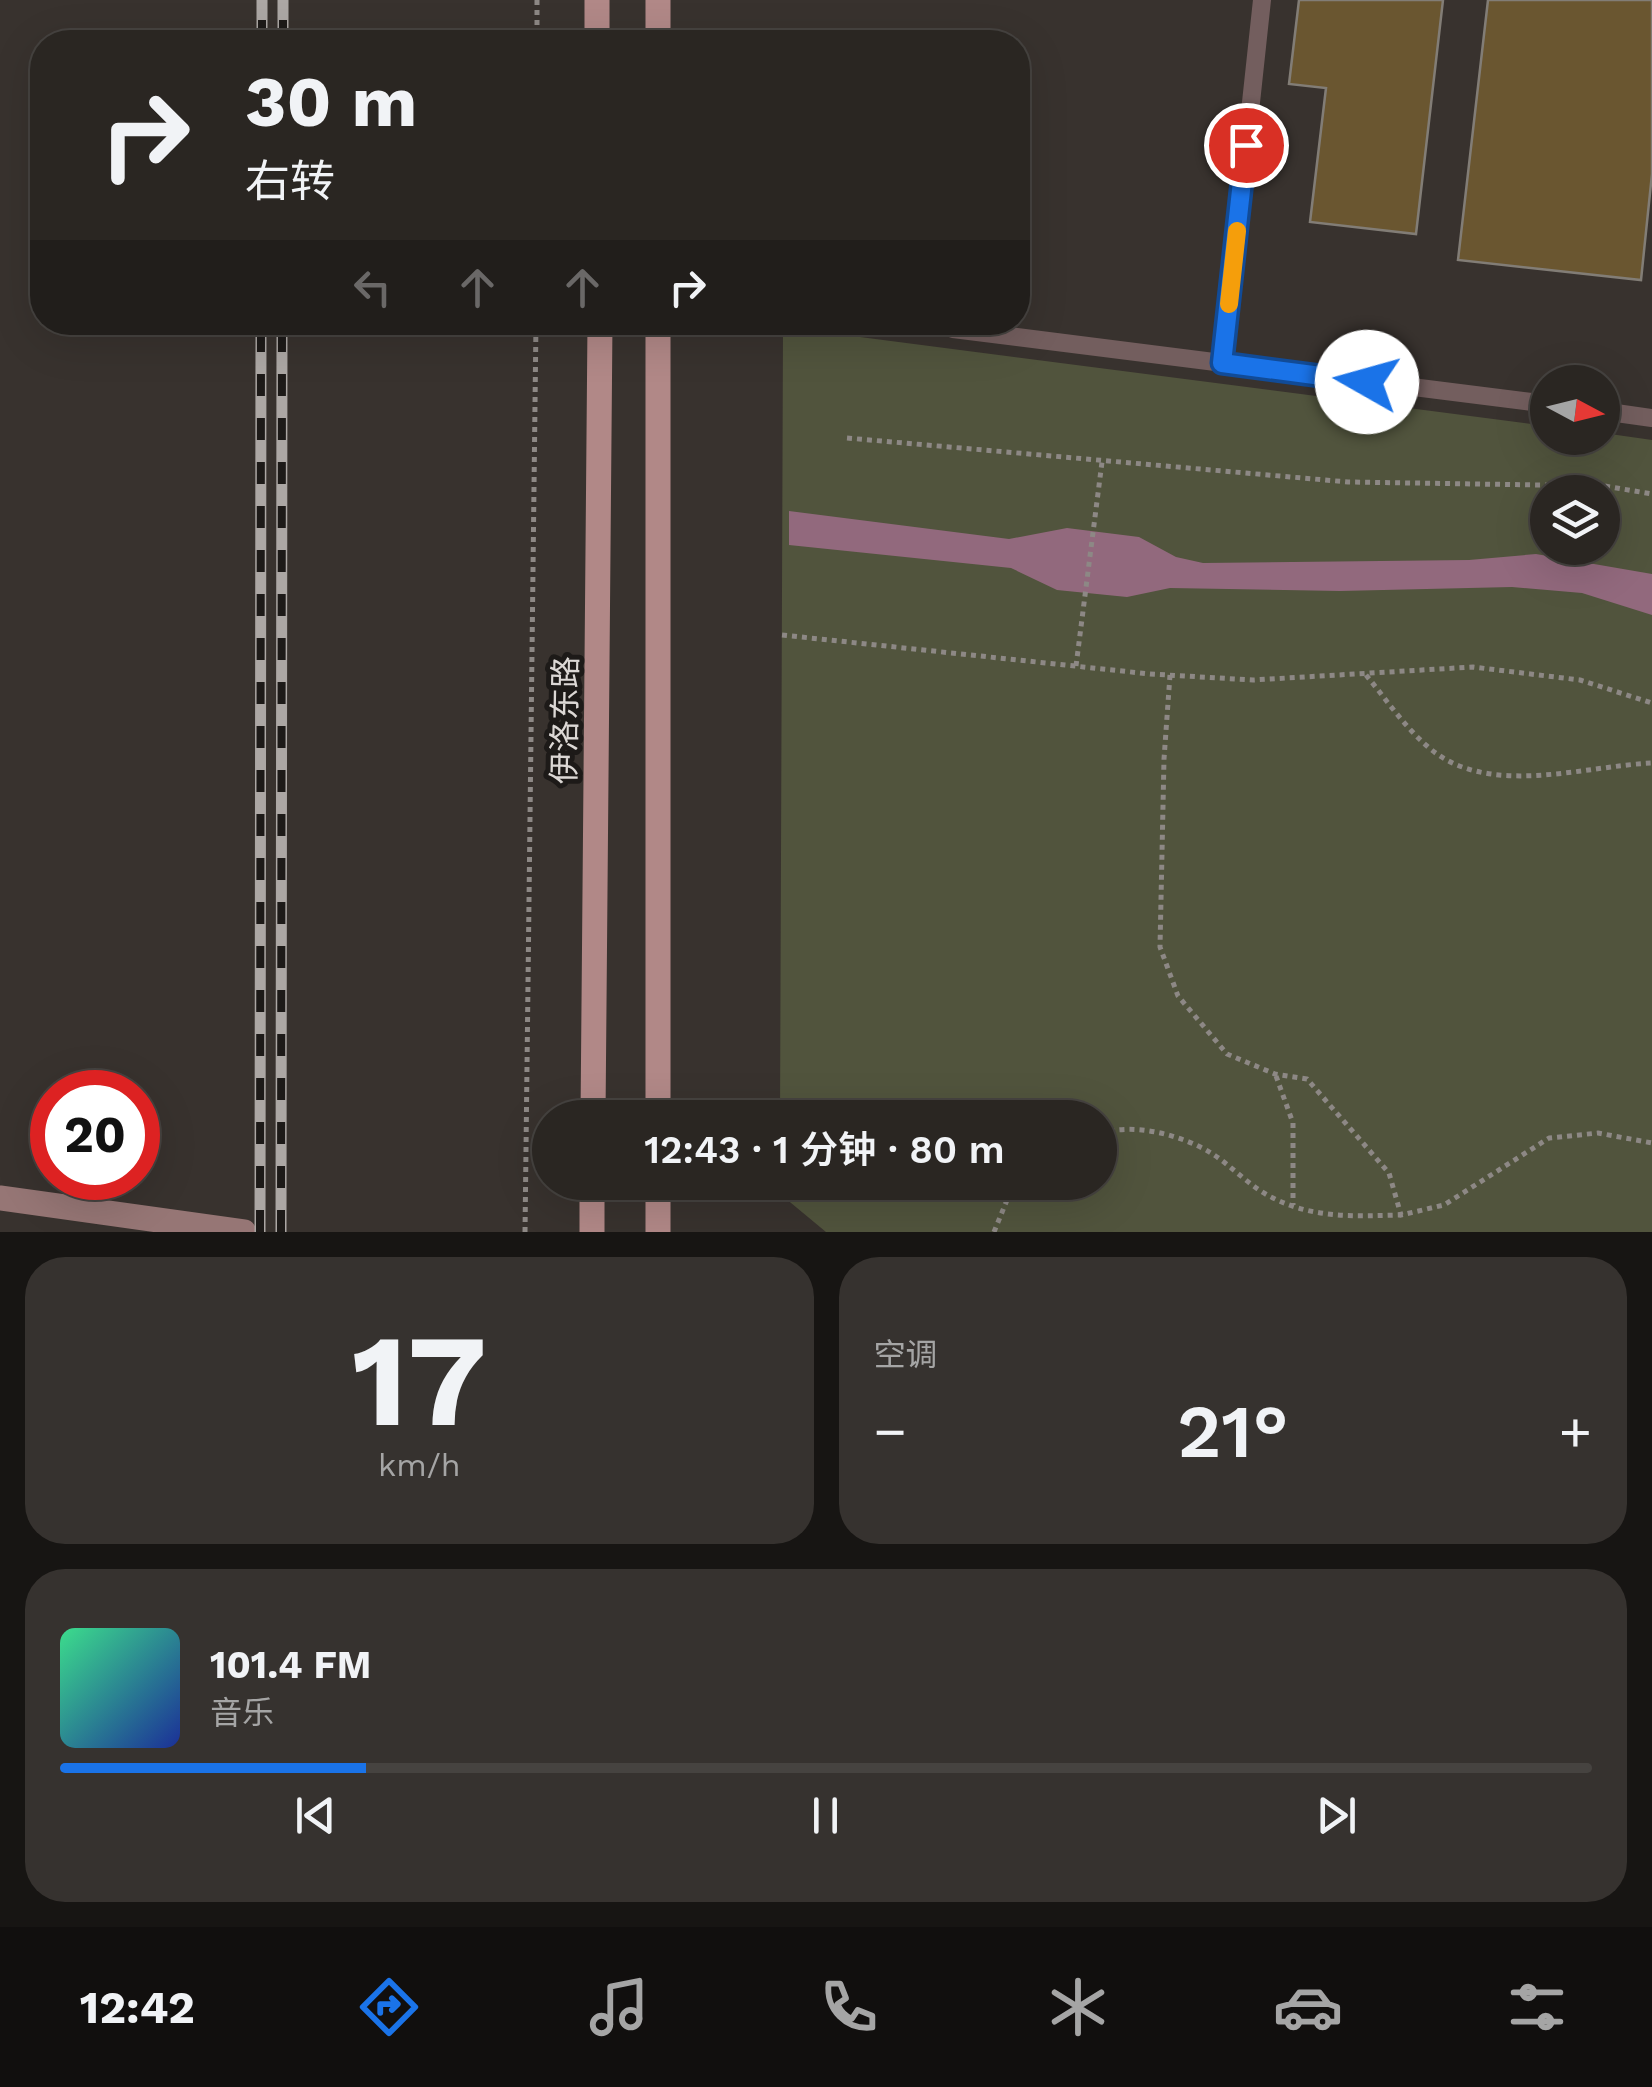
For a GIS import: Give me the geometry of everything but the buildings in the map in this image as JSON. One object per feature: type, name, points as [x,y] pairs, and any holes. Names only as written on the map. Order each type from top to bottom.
[{"type":"main road","points":[[597,0],[597,30]]},
{"type":"main road","points":[[658,0],[658,30]]},
{"type":"main road","name":"伊洛东路","points":[[593,1100],[600,335]]},
{"type":"main road","points":[[658,335],[658,1100]]},
{"type":"main road","points":[[592,1200],[592,1232]]},
{"type":"main road","points":[[658,1200],[658,1232]]},
{"type":"street","points":[[0,1198],[244,1232]]},
{"type":"lane","points":[[1222,363],[1262,0]]},
{"type":"lane","points":[[1000,335],[1530,402]]},
{"type":"lane","points":[[1620,414],[1652,418]]},
{"type":"path","points":[[537,0],[537,30]]},
{"type":"path","points":[[525,1232],[536,335]]},
{"type":"path","points":[[847,438],[1348,482],[1604,486],[1652,494]]},
{"type":"path","points":[[1076,666],[1102,462]]},
{"type":"path","points":[[782,635],[1254,680],[1472,667],[1580,680],[1652,703]]},
{"type":"path","points":[[1170,675],[1160,947],[1178,996],[1226,1054],[1275,1074],[1306,1078],[1389,1173],[1401,1215]]},
{"type":"path","points":[[1366,675],[1428,748],[1463,767],[1512,778],[1652,763]]},
{"type":"path","points":[[1275,1074],[1293,1123],[1293,1205]]},
{"type":"path","points":[[1117,1130],[1159,1133],[1208,1151],[1272,1198],[1324,1216],[1401,1215],[1444,1205],[1549,1138],[1598,1132],[1652,1143]]},
{"type":"path","points":[[994,1232],[1007,1200]]},
{"type":"green space","points":[[783,335],[845,335],[1530,424],[1530,455],[1620,455],[1620,435],[1652,440],[1652,1232],[826,1232],[787,1200],[1117,1200],[1117,1100],[780,1100]]},
{"type":"shaded area","points":[[789,511],[1009,539],[1067,528],[1139,537],[1176,557],[1203,563],[1469,560],[1530,555],[1530,565],[1600,565],[1652,574],[1652,615],[1582,593],[1512,587],[1340,591],[1170,588],[1127,597],[1057,590],[1011,568],[789,545]]},
{"type":"railway","points":[[262,0],[262,30]]},
{"type":"railway","points":[[283,0],[283,30]]},
{"type":"railway","points":[[260,1232],[261,335]]},
{"type":"railway","points":[[281,1232],[282,335]]},
{"type":"slow traffic","points":[[1229,304],[1237,231]]},
{"type":"route","points":[[1246,145],[1222,363],[1367,382]]}]
